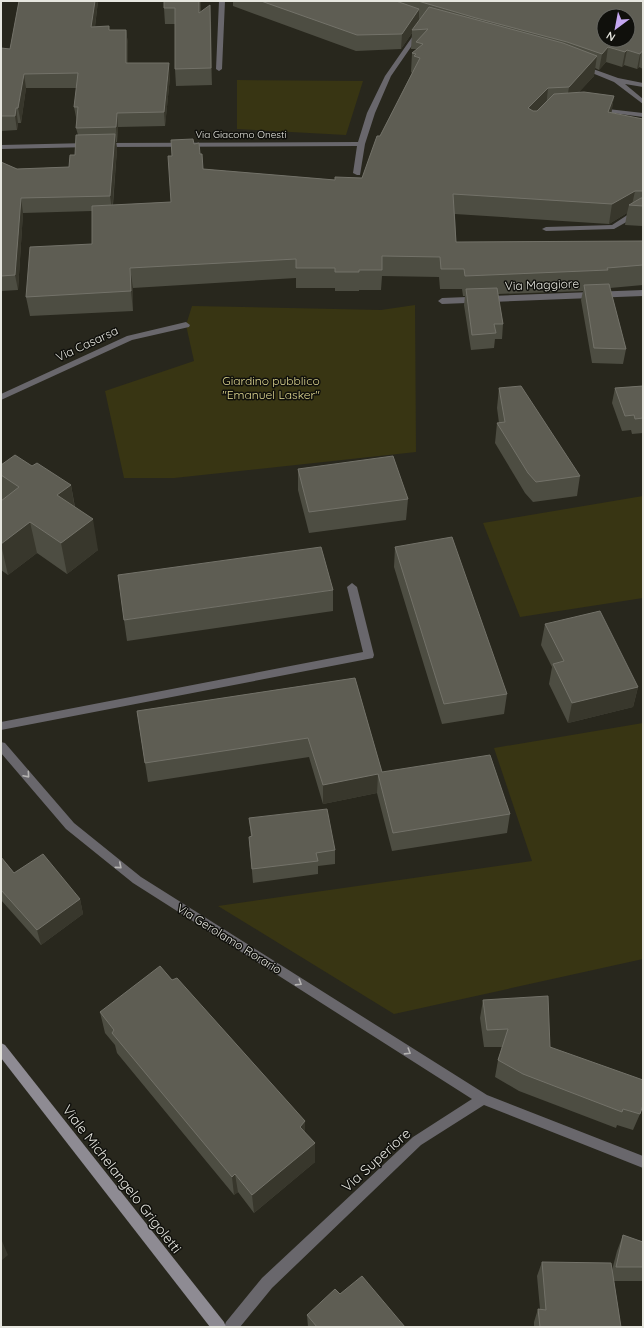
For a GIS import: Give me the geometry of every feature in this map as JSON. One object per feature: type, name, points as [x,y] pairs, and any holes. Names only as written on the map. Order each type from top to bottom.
[{"type":"main road","name":"Viale Michelangelo Grigoletti","points":[[1,1049],[219,1327]]},
{"type":"street","points":[[219,69],[222,1]]},
{"type":"street","points":[[357,173],[361,144],[371,113],[388,76],[425,22]]},
{"type":"street","points":[[576,65],[616,80],[643,86]]},
{"type":"street","points":[[616,80],[643,102]]},
{"type":"street","points":[[588,108],[643,115]]},
{"type":"street","name":"Via Giacomo Onesti","points":[[1,147],[186,144],[361,144]]},
{"type":"street","points":[[546,229],[614,227],[635,214],[643,214]]},
{"type":"street","name":"Via Maggiore","points":[[442,301],[643,293]]},
{"type":"street","name":"Via Casarsa","points":[[1,397],[130,338],[186,325]]},
{"type":"street","points":[[1,726],[369,655],[352,587]]},
{"type":"street","name":"Via Gerolamo Rorario","points":[[1,746],[70,826],[137,880],[483,1099]]},
{"type":"street","points":[[483,1099],[643,1162]]},
{"type":"street","name":"Via Superiore","points":[[231,1327],[267,1283],[417,1141],[483,1099]]},
{"type":"green space","points":[[237,80],[363,81],[346,135],[237,129]]},
{"type":"green space","name":"Giardino pubblico \"Emanuel Lasker\"","points":[[415,305],[416,452],[174,478],[124,478],[105,391],[194,361],[186,325],[192,306],[381,310]]},
{"type":"green space","points":[[643,496],[643,598],[520,617],[483,523]]},
{"type":"green space","points":[[643,723],[643,959],[394,1014],[218,906],[532,861],[494,748]]},
{"type":"building","points":[[19,1],[95,1],[91,27],[109,26],[109,30],[126,30],[126,63],[169,63],[164,112],[117,113],[116,127],[76,128],[78,107],[74,107],[78,73],[24,74],[18,108],[16,108],[15,116],[1,116],[1,48],[10,49]]},
{"type":"building","points":[[164,1],[199,1],[199,13],[210,5],[211,68],[175,69],[175,8],[164,8]]},
{"type":"building","points":[[261,1],[396,1],[419,9],[402,34],[357,35]]},
{"type":"building","points":[[418,1],[643,1],[643,52],[640,54],[627,50],[625,52],[611,48],[636,48],[636,8],[596,8],[596,48],[607,48],[602,54],[567,42]]},
{"type":"building","points":[[429,7],[563,43],[597,56],[569,87],[548,88],[528,108],[533,111],[537,111],[554,94],[584,92],[614,96],[608,112],[643,119],[643,191],[635,191],[612,204],[453,194],[456,242],[643,241],[643,265],[607,268],[608,270],[465,276],[464,269],[441,269],[440,257],[382,256],[382,270],[359,270],[359,272],[335,272],[335,268],[296,268],[296,259],[130,268],[131,291],[26,297],[30,247],[92,244],[92,206],[171,202],[168,156],[172,156],[171,140],[193,139],[194,144],[199,143],[200,154],[202,154],[203,169],[335,180],[335,177],[362,178],[377,136],[380,136],[420,58],[414,56],[416,54],[412,53],[423,44],[416,42],[428,29],[412,30]]},
{"type":"building","points":[[115,134],[110,196],[21,198],[15,275],[1,276],[1,162],[17,169],[69,167],[70,155],[75,155],[76,135]]},
{"type":"building","points":[[643,198],[643,206],[629,205]]},
{"type":"building","points":[[609,284],[626,349],[594,348],[584,285]]},
{"type":"building","points":[[497,288],[503,324],[494,324],[496,333],[472,335],[466,289]]},
{"type":"building","points":[[521,386],[580,476],[536,482],[528,473],[497,423],[505,422],[499,388]]},
{"type":"building","points":[[643,386],[643,418],[635,419],[634,415],[625,416],[615,388]]},
{"type":"building","points":[[15,455],[32,466],[37,463],[71,485],[57,495],[93,519],[61,543],[30,522],[1,544],[1,501],[19,487],[1,475],[1,465]]},
{"type":"building","points":[[393,456],[408,499],[309,512],[298,469]]},
{"type":"building","points":[[452,537],[507,694],[444,704],[395,547]]},
{"type":"building","points":[[321,547],[333,590],[124,620],[118,575]]},
{"type":"building","points":[[600,611],[638,687],[572,703],[553,664],[564,661],[545,624]]},
{"type":"building","points":[[355,678],[382,772],[490,755],[510,814],[393,833],[378,774],[323,785],[308,738],[145,763],[137,711]]},
{"type":"building","points":[[327,809],[335,850],[316,853],[318,861],[252,869],[249,837],[252,836],[249,818]]},
{"type":"building","points":[[43,854],[80,899],[37,930],[1,890],[1,857],[14,873]]},
{"type":"building","points":[[160,966],[172,980],[177,978],[305,1121],[300,1127],[315,1143],[252,1195],[235,1174],[232,1177],[112,1033],[114,1030],[100,1012]]},
{"type":"building","points":[[548,996],[550,1047],[643,1080],[643,1105],[640,1114],[623,1109],[622,1112],[523,1074],[498,1060],[508,1029],[487,1030],[483,1000]]},
{"type":"building","points":[[623,1235],[643,1242],[643,1267],[616,1267]]},
{"type":"building","points":[[542,1262],[611,1263],[621,1327],[540,1327],[538,1309],[546,1310]]},
{"type":"building","points":[[362,1276],[405,1327],[317,1327],[307,1315],[335,1289],[340,1294]]}]
